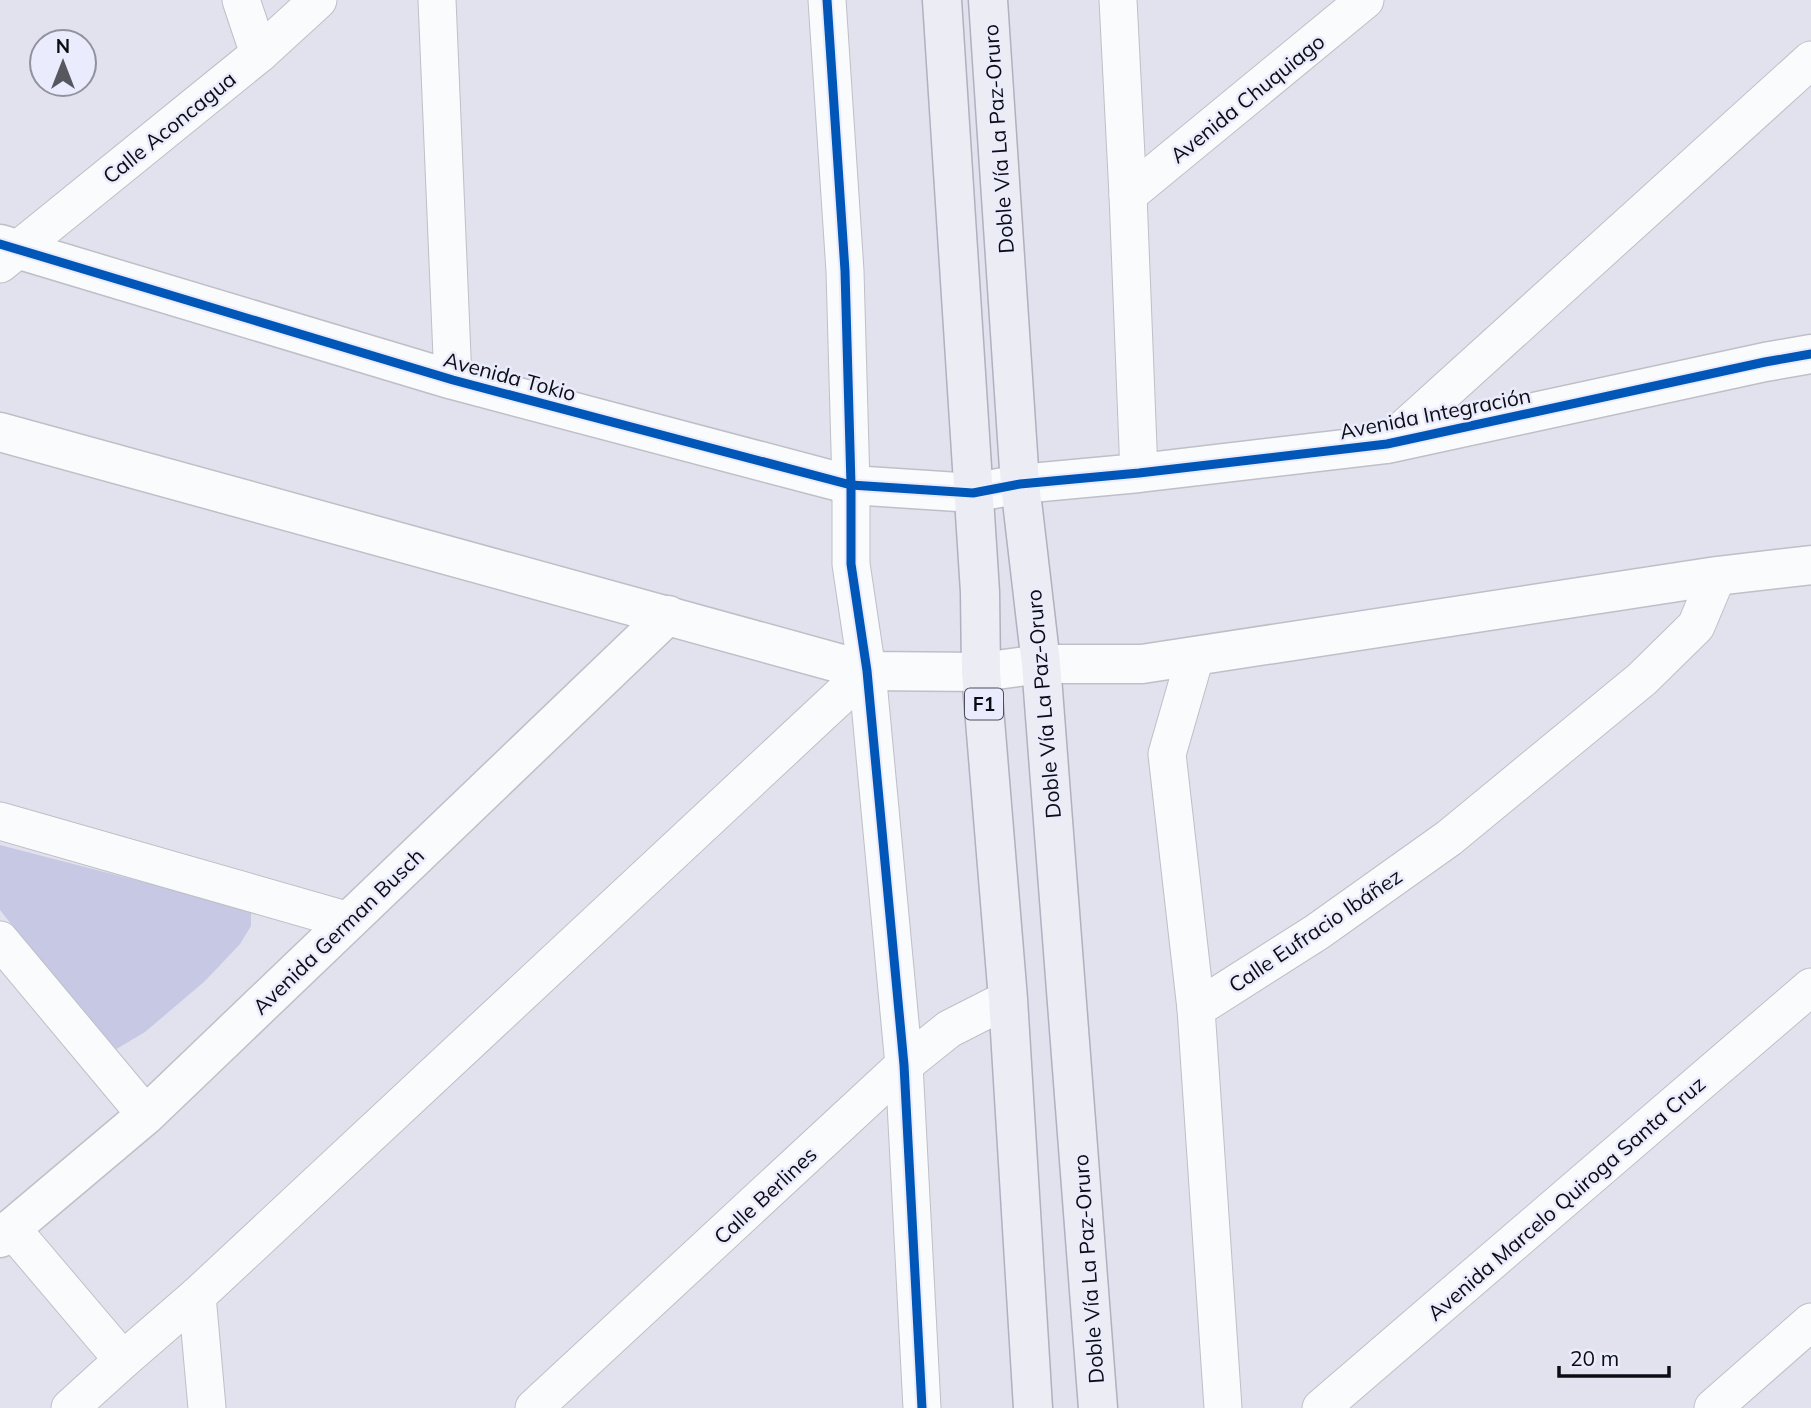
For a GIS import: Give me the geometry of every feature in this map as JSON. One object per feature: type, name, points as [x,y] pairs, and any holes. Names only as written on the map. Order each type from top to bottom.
[{"type":"highway","name":"F1","points":[[942,0],[980,592],[981,672],[1008,999],[1033,1408]]},
{"type":"highway","name":"Doble Vía La Paz-Oruro","points":[[988,0],[1020,484],[1041,664],[1098,1408]]},
{"type":"street","points":[[241,0],[259,54]]},
{"type":"street","name":"Calle Aconcagua","points":[[6,253],[259,54],[318,0]]},
{"type":"street","points":[[437,0],[453,380]]},
{"type":"street","points":[[828,0],[845,271],[851,564],[867,671],[904,1065],[922,1408]]},
{"type":"street","points":[[1118,0],[1139,473]]},
{"type":"street","name":"Avenida Chuquiago","points":[[1128,195],[1366,0]]},
{"type":"street","points":[[1387,443],[1811,60]]},
{"type":"street","name":"Avenida Tokio","points":[[6,253],[453,380],[851,485],[973,493],[1020,484]]},
{"type":"street","name":"Avenida Integración","points":[[1020,484],[1139,473],[1387,443],[1811,354]]},
{"type":"street","points":[[0,432],[867,671],[981,672],[1041,664],[1142,664],[1717,576],[1811,565]]},
{"type":"street","name":"Calle Eufracio Ibáñez","points":[[1196,1009],[1317,932],[1448,838],[1631,688],[1696,626],[1717,576]]},
{"type":"street","name":"Avenida German Busch","points":[[6,1233],[146,1115],[668,615]]},
{"type":"street","points":[[1195,657],[1167,754],[1196,1009],[1223,1408]]},
{"type":"street","points":[[69,1408],[197,1297],[867,671]]},
{"type":"street","points":[[0,821],[349,921]]},
{"type":"street","points":[[0,940],[146,1115]]},
{"type":"street","name":"Avenida Marcelo Quiroga Santa Cruz","points":[[1321,1408],[1811,987]]},
{"type":"street","name":"Calle Berlines","points":[[534,1408],[904,1065],[949,1029],[1008,999]]},
{"type":"street","points":[[6,1233],[123,1360]]},
{"type":"street","points":[[197,1297],[207,1408]]},
{"type":"street","points":[[1713,1408],[1811,1322]]},
{"type":"shaded area","points":[[0,845],[251,910],[251,926],[240,944],[205,981],[145,1032],[113,1051],[0,910]]},
{"type":"cycle path","points":[[827,0],[845,271],[851,564],[867,671],[904,1065],[922,1408]]},
{"type":"cycle path","points":[[0,244],[453,380],[851,485],[973,493],[1020,484],[1387,444],[1811,354]]}]
